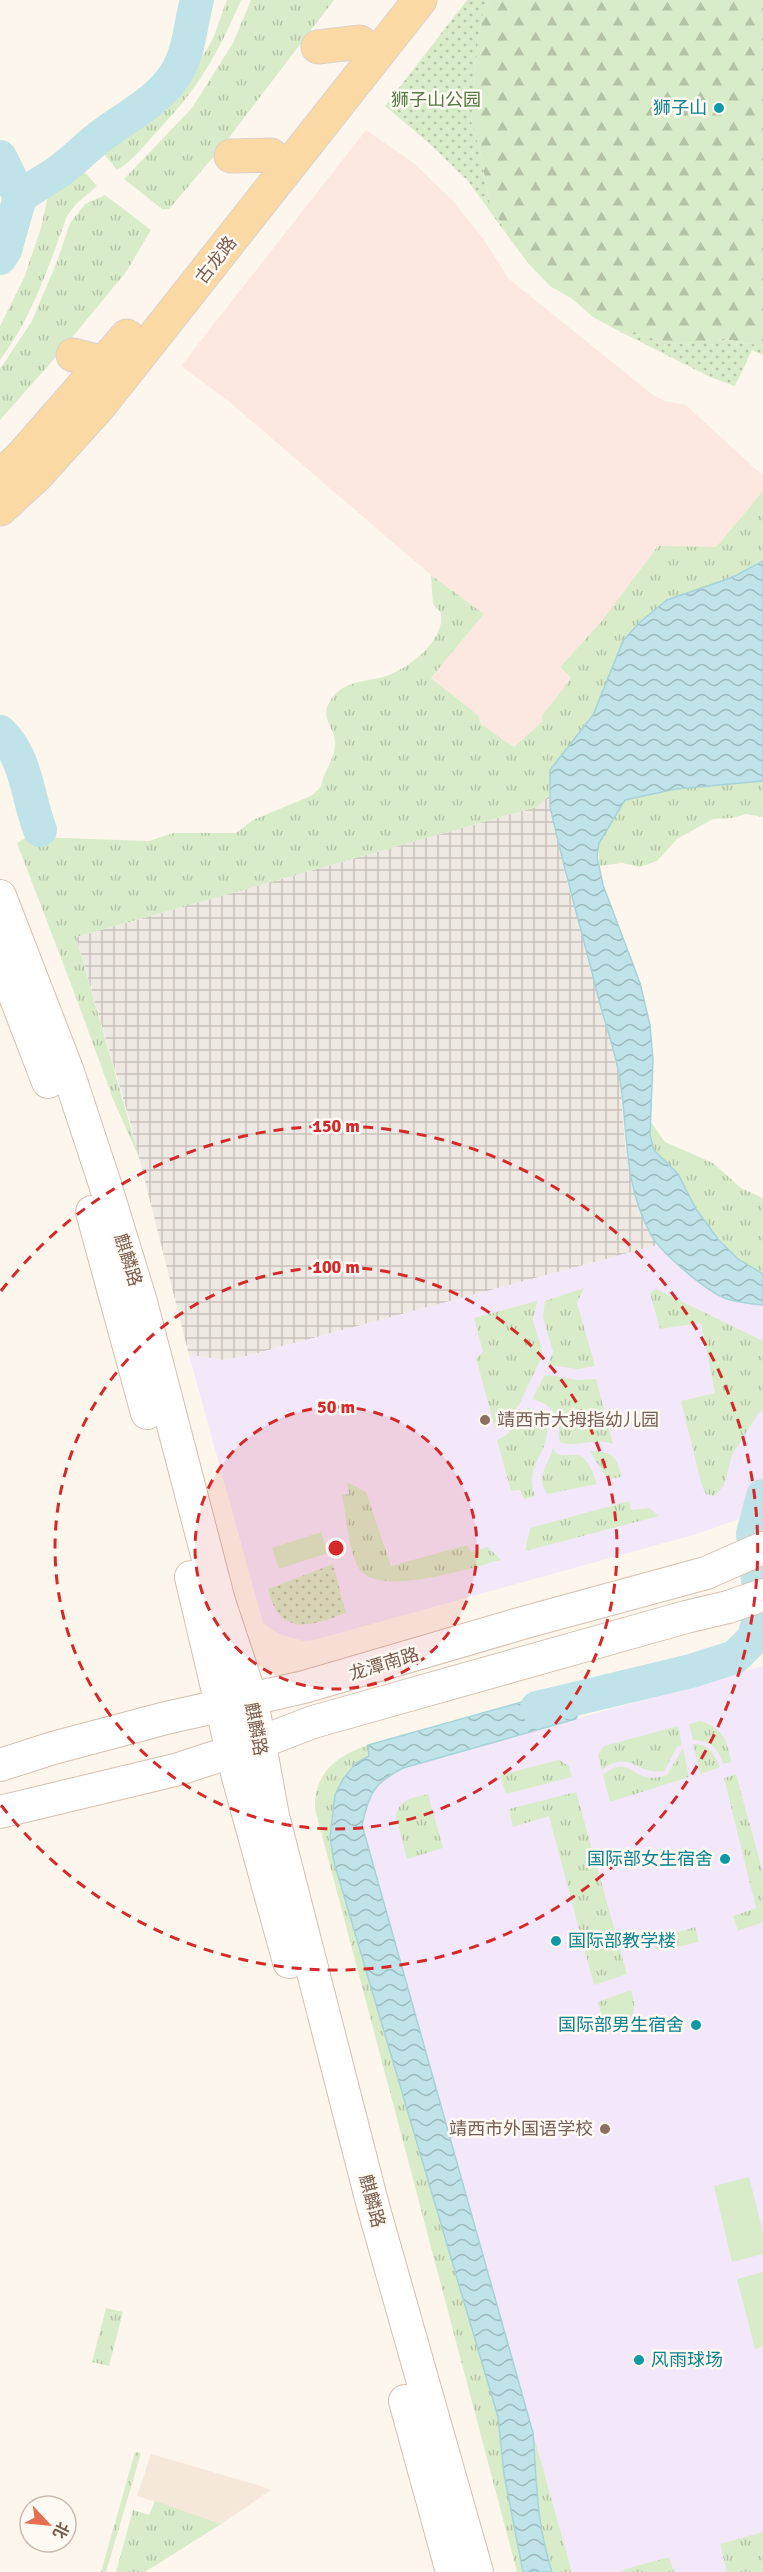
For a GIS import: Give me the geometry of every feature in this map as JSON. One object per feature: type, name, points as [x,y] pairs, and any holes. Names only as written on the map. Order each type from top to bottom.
[{"type":"main road","name":"古龙路","points":[[5,481],[104,363],[271,155],[391,0]]},
{"type":"main road","name":"古龙路","points":[[5,481],[37,475],[69,440],[158,334],[420,0]]},
{"type":"main road","points":[[318,47],[360,42]]},
{"type":"main road","points":[[231,156],[271,155]]},
{"type":"main road","points":[[73,355],[104,363]]},
{"type":"main road","points":[[69,440],[104,440]]},
{"type":"main road","points":[[5,481],[36,509]]},
{"type":"main road","name":"麒麟路","points":[[0,896],[39,994],[104,1181],[141,1302],[219,1600],[252,1701],[241,1788],[307,2028],[352,2211],[452,2572]]},
{"type":"main road","name":"麒麟路","points":[[0,957],[43,1068],[91,1209],[198,1604],[221,1706],[247,1747],[273,1816],[373,2206],[477,2572]]},
{"type":"main road","name":"龙潭南路","points":[[0,1765],[53,1748],[221,1706],[252,1701],[722,1567],[763,1548]]},
{"type":"main road","name":"龙潭南路","points":[[0,1812],[179,1769],[313,1722],[560,1662],[763,1595]]},
{"type":"shaded area","points":[[366,130],[415,164],[454,202],[484,240],[509,279],[653,395],[665,401],[686,405],[763,476],[763,491],[716,547],[601,622],[560,667],[571,678],[541,717],[543,721],[514,747],[481,724],[479,716],[431,678],[484,614],[431,575],[226,399],[181,366]]},
{"type":"shaded area","points":[[549,796],[569,890],[583,932],[620,1079],[625,1145],[632,1185],[651,1234],[658,1245],[243,1357],[223,1360],[189,1355],[129,1118],[76,937],[536,807]]},
{"type":"shaded area","name":"靖西市大拇指幼儿园","points":[[658,1245],[697,1280],[725,1298],[763,1305],[763,1479],[751,1515],[693,1535],[314,1640],[303,1641],[279,1634],[263,1623],[189,1355],[223,1360],[243,1357]]},
{"type":"shaded area","name":"靖西市外国语学校","points":[[763,1666],[763,2572],[572,2572],[362,1825],[368,1798],[383,1779],[403,1768]]},
{"type":"shaded area","points":[[151,2454],[271,2490],[221,2524],[137,2496]]},
{"type":"green space","points":[[227,0],[241,0],[207,68],[174,113],[134,156],[117,170],[102,151],[111,142],[142,123],[184,80],[209,45]]},
{"type":"green space","points":[[251,0],[334,0],[221,148],[169,209],[162,209],[124,179],[192,108],[233,43]]},
{"type":"green space","name":"狮子山公园","points":[[467,0],[490,0],[483,12],[478,39],[471,121],[480,151],[489,201],[507,235],[468,181],[429,143],[385,106]]},
{"type":"green space","points":[[490,0],[763,0],[763,346],[724,339],[676,344],[617,330],[593,317],[571,298],[550,286],[528,263],[507,235],[489,201],[480,151],[471,121],[478,39],[483,12]]},
{"type":"green space","points":[[74,168],[81,168],[97,186],[76,204],[67,216],[31,309],[0,360],[0,326],[24,278],[41,228],[48,196],[53,185]]},
{"type":"green space","points":[[105,195],[151,230],[126,272],[0,420],[0,369],[32,321],[58,259],[70,223],[85,204]]},
{"type":"green space","points":[[617,330],[676,344],[724,339],[763,346],[763,355],[752,350],[735,386],[710,377]]},
{"type":"green space","points":[[763,491],[763,561],[733,577],[667,600],[639,623],[623,641],[593,715],[550,770],[549,796],[537,807],[76,937],[140,1160],[113,1099],[17,843],[25,838],[35,837],[149,841],[174,833],[236,833],[253,820],[311,796],[321,787],[334,750],[335,739],[326,715],[332,697],[351,684],[383,677],[400,670],[418,658],[437,634],[441,623],[441,613],[433,604],[431,575],[484,614],[431,678],[479,716],[481,724],[514,747],[543,721],[541,717],[571,678],[560,667],[601,622],[658,546],[716,547]]},
{"type":"green space","points":[[763,781],[763,817],[746,814],[732,818],[713,819],[677,839],[657,861],[640,867],[622,863],[599,866],[599,843],[625,800],[676,789]]},
{"type":"green space","points":[[651,1122],[665,1142],[713,1163],[741,1188],[763,1198],[763,1274],[737,1259],[702,1219],[678,1174],[654,1150],[650,1135]]},
{"type":"green space","points":[[584,1288],[577,1303],[595,1366],[578,1369],[548,1365],[553,1352],[543,1317],[545,1301]]},
{"type":"green space","points":[[656,1289],[763,1341],[763,1410],[758,1414],[732,1455],[724,1485],[715,1496],[706,1494],[702,1486],[681,1401],[715,1393],[701,1323],[660,1329],[650,1293]]},
{"type":"green space","points":[[537,1301],[533,1321],[542,1356],[520,1403],[506,1421],[495,1428],[476,1358],[483,1352],[474,1318]]},
{"type":"green space","points":[[544,1376],[578,1380],[596,1379],[613,1444],[606,1442],[561,1443],[559,1424],[553,1411],[541,1402],[532,1399]]},
{"type":"green space","points":[[528,1407],[547,1422],[547,1433],[532,1475],[535,1496],[524,1499],[520,1490],[511,1491],[497,1440],[511,1431]]},
{"type":"green space","points":[[553,1448],[559,1454],[581,1456],[590,1467],[597,1484],[547,1494],[542,1476]]},
{"type":"green space","points":[[590,1451],[604,1452],[612,1456],[622,1477],[607,1479]]},
{"type":"green space","points":[[347,1482],[366,1492],[391,1566],[467,1545],[471,1552],[488,1547],[501,1560],[408,1581],[372,1578],[361,1571],[357,1565],[351,1546],[342,1495],[349,1494]]},
{"type":"green space","points":[[629,1501],[631,1510],[649,1508],[659,1516],[525,1551],[530,1528]]},
{"type":"green space","points":[[321,1532],[328,1553],[279,1569],[272,1548]]},
{"type":"green space","points":[[333,1564],[346,1613],[308,1624],[288,1621],[280,1615],[268,1589]]},
{"type":"green space","points":[[700,1721],[715,1728],[723,1736],[732,1762],[723,1764],[719,1754],[712,1746],[704,1741],[693,1740],[689,1724]]},
{"type":"green space","points":[[678,1726],[682,1745],[677,1747],[664,1771],[647,1770],[627,1762],[612,1764],[602,1770],[598,1755],[604,1746]]},
{"type":"green space","points":[[693,1744],[704,1745],[713,1754],[720,1767],[701,1774]]},
{"type":"green space","points":[[368,1745],[369,1756],[335,1795],[330,1837],[334,1862],[498,2417],[504,2474],[523,2572],[517,2572],[315,1809],[318,1785],[323,1775],[346,1754]]},
{"type":"green space","points":[[683,1748],[689,1777],[610,1802],[603,1775],[621,1766],[650,1778],[667,1775]]},
{"type":"green space","points":[[559,1760],[569,1766],[572,1777],[506,1794],[500,1775]]},
{"type":"green space","points":[[736,1774],[763,1873],[763,1922],[738,1931],[733,1916],[756,1908],[724,1778]]},
{"type":"green space","points":[[576,1792],[627,1974],[594,1985],[549,1816],[513,1827],[509,1809]]},
{"type":"green space","points":[[428,1794],[443,1848],[407,1859],[396,1817],[397,1811],[407,1800]]},
{"type":"green space","points":[[695,1927],[699,1942],[661,1951],[656,1949],[653,1940]]},
{"type":"green space","points":[[631,1990],[634,2013],[627,2020],[605,2027],[598,2002]]},
{"type":"green space","points":[[749,2177],[763,2232],[763,2254],[732,2262],[714,2186]]},
{"type":"green space","points":[[763,2272],[763,2346],[755,2349],[737,2279]]},
{"type":"green space","points":[[106,2308],[123,2312],[109,2366],[92,2362]]},
{"type":"green space","points":[[533,2433],[572,2572],[552,2572],[541,2533],[537,2507]]},
{"type":"green space","points":[[135,2452],[141,2453],[106,2572],[101,2572]]},
{"type":"green space","points":[[155,2501],[221,2524],[145,2572],[116,2572],[133,2510],[149,2515]]},
{"type":"green space","points":[[763,2532],[763,2572],[727,2572],[720,2544]]},
{"type":"green space","points":[[669,2557],[674,2572],[620,2572],[626,2569]]},
{"type":"water","points":[[763,561],[763,781],[676,789],[625,800],[599,843],[597,857],[603,885],[640,983],[650,1025],[653,1060],[650,1135],[654,1150],[678,1174],[696,1209],[718,1239],[738,1259],[763,1274],[763,1305],[727,1299],[708,1289],[656,1243],[642,1215],[631,1177],[623,1100],[616,1060],[567,879],[550,806],[550,770],[593,715],[623,641],[639,623],[667,600],[733,577]]},
{"type":"water","points":[[763,1479],[763,1510],[751,1515]]},
{"type":"water","points":[[579,1686],[582,1699],[576,1719],[403,1768],[393,1773],[374,1790],[362,1825],[533,2433],[540,2519],[552,2572],[523,2572],[504,2474],[498,2417],[334,1862],[330,1837],[335,1795],[343,1779],[356,1763],[369,1756],[368,1745]]},
{"type":"waterway","points":[[20,197],[62,169],[101,136],[159,94],[175,75],[184,57],[197,0]]},
{"type":"waterway","points":[[0,157],[20,197],[5,250],[0,258]]},
{"type":"waterway","points":[[0,732],[9,742],[21,765],[40,830]]},
{"type":"waterway","points":[[537,1708],[691,1671],[735,1657],[754,1638],[761,1610],[753,1534],[763,1496]]},
{"type":"place","name":"狮子山","points":[[719,108]]},
{"type":"place","name":"靖西市大拇指幼儿园","points":[[485,1420]]},
{"type":"place","name":"国际部女生宿舍","points":[[725,1859]]},
{"type":"place","name":"国际部教学楼","points":[[556,1941]]},
{"type":"place","name":"国际部男生宿舍","points":[[696,2025]]},
{"type":"place","name":"靖西市外国语学校","points":[[605,2129]]},
{"type":"place","name":"风雨球场","points":[[639,2360]]}]
